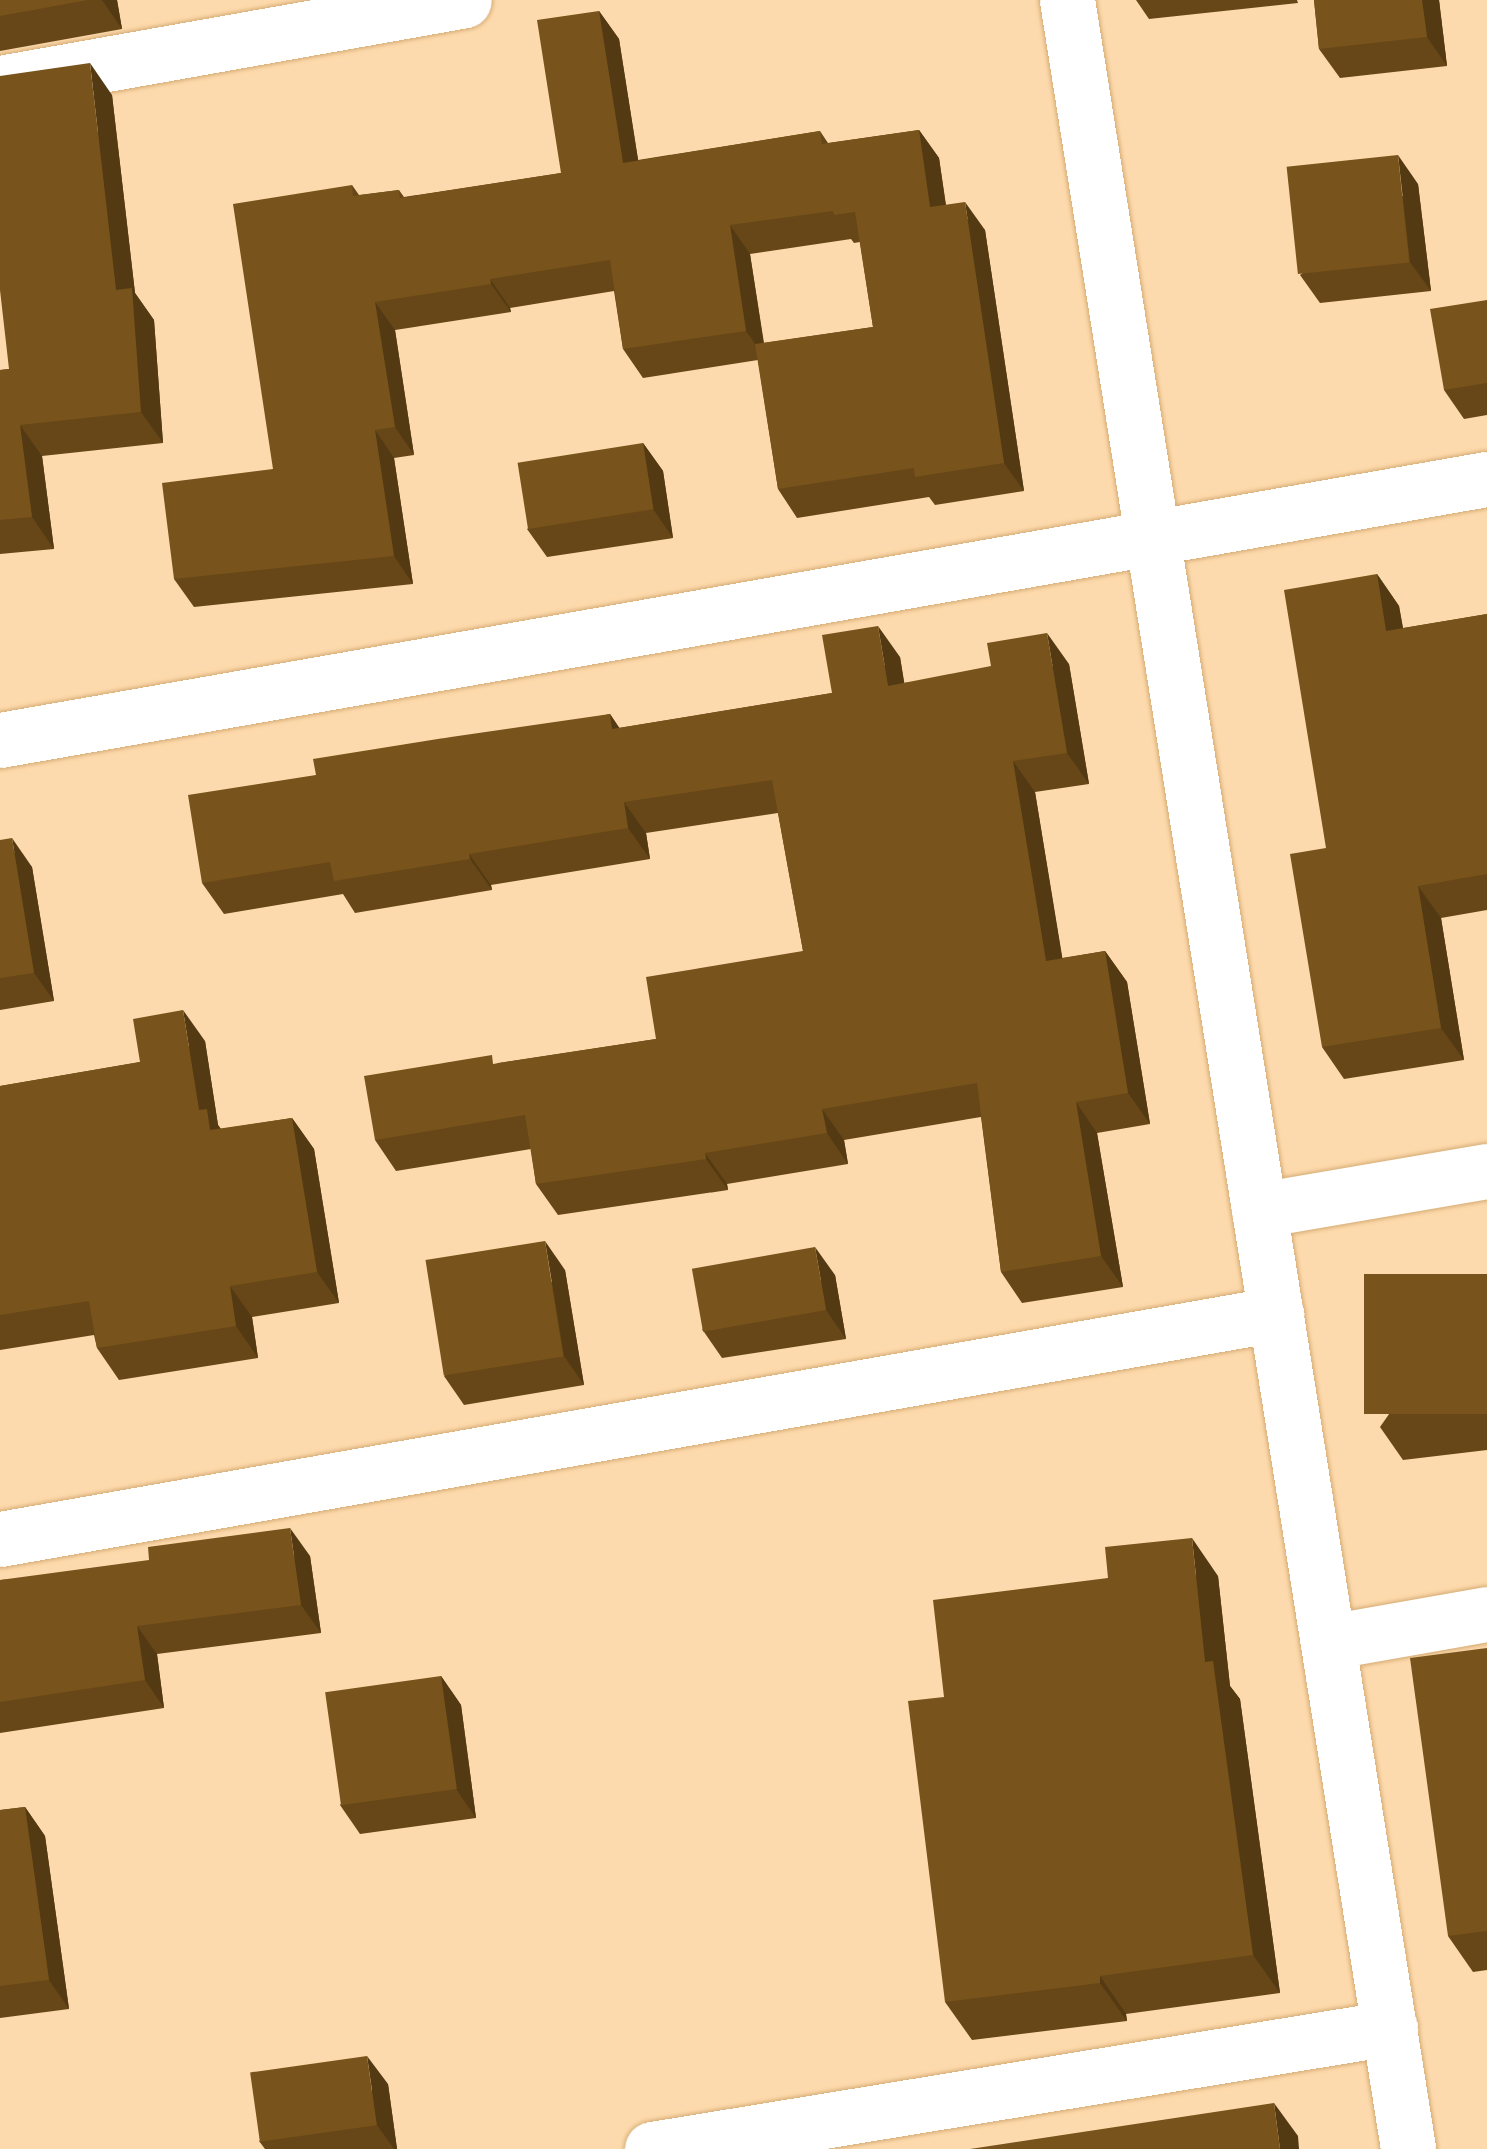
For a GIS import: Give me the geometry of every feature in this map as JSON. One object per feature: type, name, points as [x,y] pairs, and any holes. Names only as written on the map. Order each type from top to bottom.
[{"type":"street","points":[[0,83],[464,0]]},
{"type":"street","points":[[1067,0],[1408,2149]]},
{"type":"street","points":[[0,740],[1487,479]]},
{"type":"street","points":[[1259,1210],[1487,1171]]},
{"type":"street","points":[[0,1539],[1276,1314]]},
{"type":"street","points":[[1328,1642],[1487,1614]]},
{"type":"street","points":[[652,2149],[1390,2028]]},
{"type":"building","points":[[0,0],[88,0],[0,16]]},
{"type":"building","points":[[1314,0],[1422,0],[1427,37],[1319,49]]},
{"type":"building","points":[[599,11],[623,163],[820,131],[822,144],[919,130],[930,207],[965,202],[1004,463],[915,477],[914,468],[778,489],[755,344],[873,327],[855,212],[834,215],[833,211],[730,225],[746,331],[623,349],[610,260],[375,302],[395,427],[375,430],[394,556],[174,579],[162,483],[273,469],[233,204],[352,185],[353,196],[399,190],[400,198],[561,173],[537,20]]},
{"type":"building","points":[[90,63],[116,290],[132,288],[141,412],[20,425],[32,517],[0,520],[0,370],[9,369],[0,290],[0,76]]},
{"type":"building","points":[[1398,155],[1409,262],[1298,274],[1287,167]]},
{"type":"building","points":[[1487,300],[1487,383],[1444,390],[1430,309]]},
{"type":"building","points":[[643,443],[653,509],[528,529],[518,463]]},
{"type":"building","points":[[1377,574],[1386,631],[1487,614],[1487,874],[1418,886],[1441,1028],[1322,1047],[1290,854],[1326,848],[1284,590]]},
{"type":"building","points":[[878,626],[888,686],[991,666],[987,643],[1047,633],[1067,753],[1013,761],[1046,961],[1105,951],[1128,1093],[1076,1102],[1101,1256],[1001,1272],[977,1083],[822,1109],[827,1133],[705,1153],[706,1159],[536,1184],[525,1115],[375,1140],[364,1076],[492,1055],[493,1064],[656,1039],[646,977],[803,951],[772,780],[624,802],[628,828],[469,854],[470,859],[334,881],[330,862],[202,883],[188,795],[316,775],[313,759],[451,737],[610,714],[612,729],[832,693],[822,635]]},
{"type":"building","points":[[12,838],[34,973],[0,978],[0,840]]},
{"type":"building","points":[[183,1010],[199,1110],[207,1109],[210,1130],[292,1118],[317,1272],[230,1286],[236,1326],[97,1348],[89,1301],[0,1315],[0,1086],[140,1062],[133,1019]]},
{"type":"building","points":[[545,1241],[563,1357],[444,1375],[425,1260]]},
{"type":"building","points":[[815,1247],[826,1310],[703,1332],[692,1269]]},
{"type":"building","points":[[1364,1274],[1487,1274],[1487,1414],[1364,1414]]},
{"type":"building","points":[[290,1528],[301,1605],[137,1626],[145,1680],[0,1702],[0,1580],[149,1560],[148,1547]]},
{"type":"building","points":[[1192,1538],[1205,1662],[1213,1661],[1253,1955],[1100,1976],[1100,1983],[945,2002],[908,1701],[944,1697],[933,1600],[1108,1578],[1105,1547]]},
{"type":"building","points":[[1487,1648],[1487,1931],[1448,1936],[1410,1658]]},
{"type":"building","points":[[441,1676],[457,1789],[341,1805],[325,1692]]},
{"type":"building","points":[[25,1807],[49,1980],[0,1986],[0,1810]]},
{"type":"building","points":[[367,2056],[377,2125],[260,2142],[250,2072]]},
{"type":"building","points":[[1274,2103],[1280,2149],[970,2149]]}]
